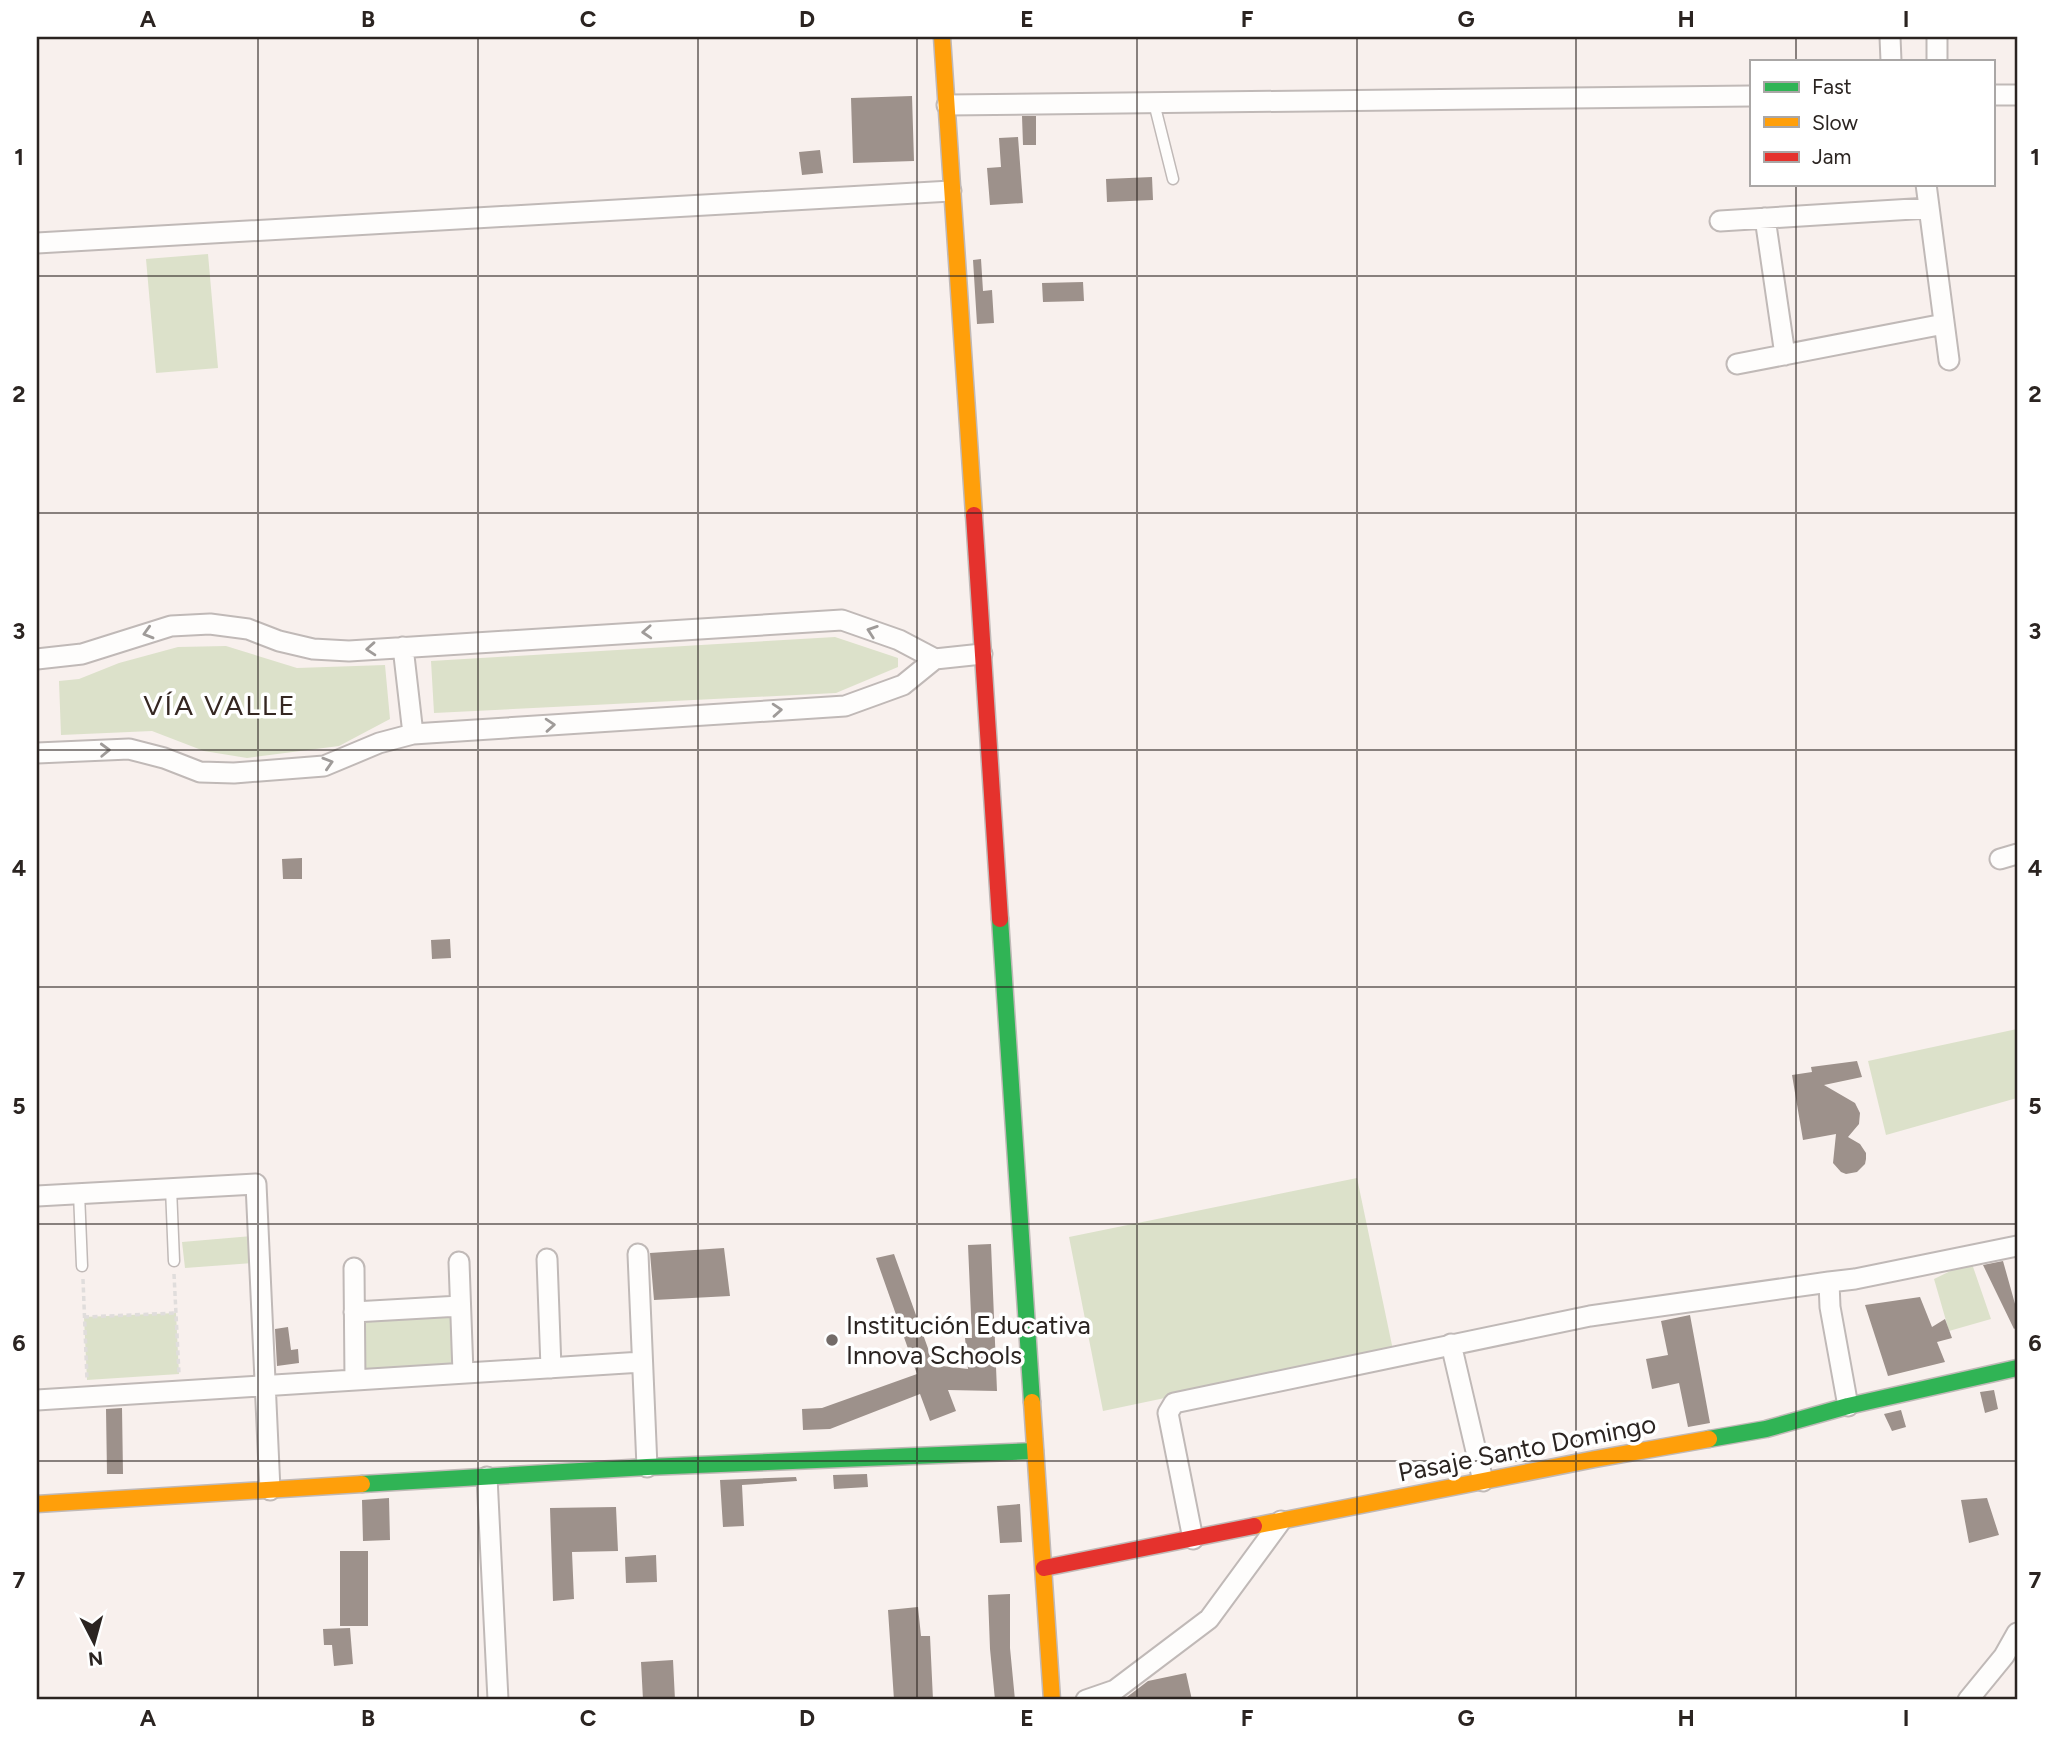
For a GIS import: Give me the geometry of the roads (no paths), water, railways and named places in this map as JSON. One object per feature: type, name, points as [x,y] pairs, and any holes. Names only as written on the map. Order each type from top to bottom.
[{"type":"street","points":[[942,37],[1052,1700]]},
{"type":"street","points":[[1890,37],[1891,60]]},
{"type":"street","points":[[1937,37],[1937,60]]},
{"type":"street","points":[[1994,95],[2017,95]]},
{"type":"street","points":[[947,105],[1750,96]]},
{"type":"street","points":[[1926,186],[1949,360]]},
{"type":"street","points":[[37,243],[951,191]]},
{"type":"street","points":[[1720,221],[1929,208]]},
{"type":"street","points":[[1765,218],[1785,355]]},
{"type":"street","points":[[1737,364],[1944,324]]},
{"type":"street","points":[[37,659],[82,653],[171,626],[210,624],[248,629],[279,641],[313,649],[349,650],[842,620],[899,640],[934,659]]},
{"type":"street","points":[[403,647],[413,734]]},
{"type":"street","points":[[37,753],[129,749],[164,758],[200,772],[234,773],[324,765],[379,743],[413,734],[845,706],[903,685],[934,659],[982,654]]},
{"type":"street","points":[[37,1196],[256,1184],[270,1490]]},
{"type":"street","points":[[1193,1539],[1168,1413],[1174,1403],[1590,1316],[1855,1279],[2017,1246]]},
{"type":"street","points":[[638,1254],[647,1467]]},
{"type":"street","points":[[547,1259],[551,1368]]},
{"type":"street","points":[[459,1262],[463,1373]]},
{"type":"street","points":[[354,1268],[355,1380]]},
{"type":"street","points":[[1829,1282],[1830,1307],[1848,1406]]},
{"type":"street","points":[[354,1312],[460,1306]]},
{"type":"street","points":[[1451,1344],[1483,1481]]},
{"type":"street","points":[[37,1400],[642,1362]]},
{"type":"street","name":"Pasaje Santo Domingo","points":[[1044,1568],[1483,1481],[1766,1429],[1848,1406],[2017,1368]]},
{"type":"street","points":[[37,1504],[647,1467],[1035,1451]]},
{"type":"street","points":[[487,1477],[498,1700]]},
{"type":"street","points":[[1086,1700],[1115,1690],[1209,1619],[1280,1521]]},
{"type":"street","points":[[1968,1700],[2004,1657],[2017,1633]]},
{"type":"lane","points":[[1154,103],[1173,178]]},
{"type":"lane","points":[[171,1188],[174,1261]]},
{"type":"lane","points":[[79,1193],[82,1266]]},
{"type":"place","name":"Institución Educativa Innova Schools","points":[[832,1340]]},
{"type":"district","name":"VÍA VALLE","points":[[220,705]]}]
